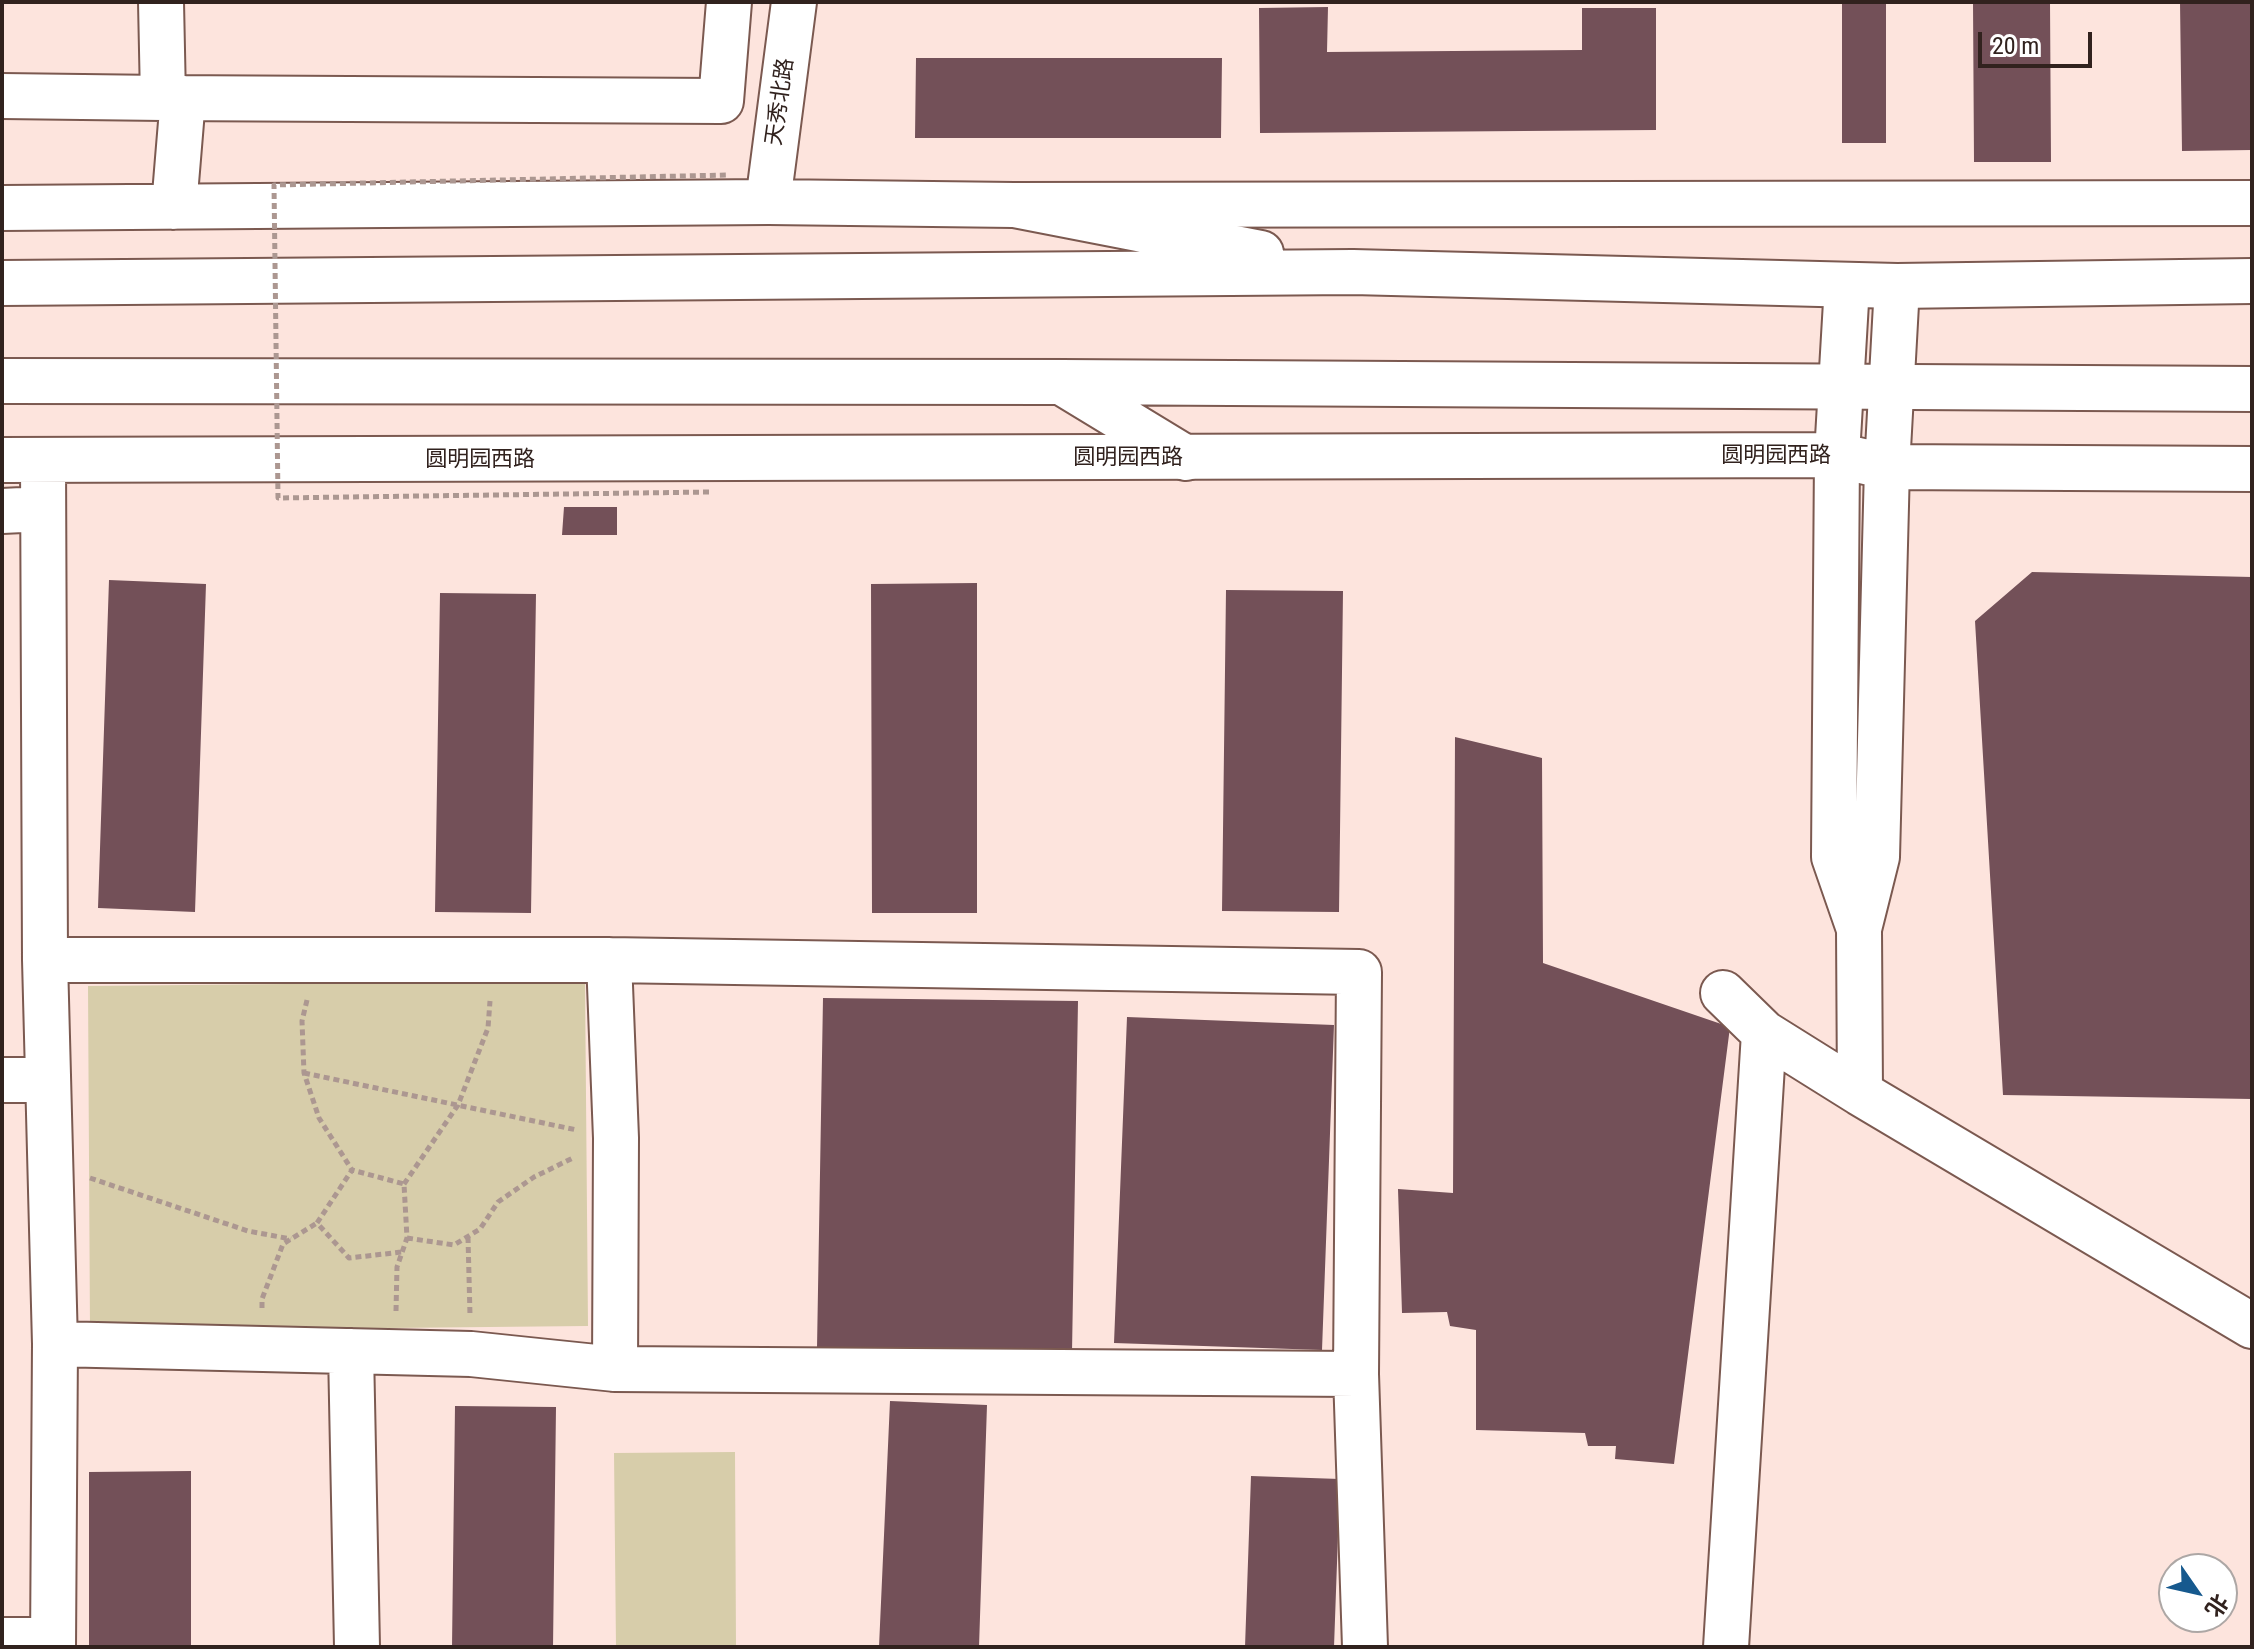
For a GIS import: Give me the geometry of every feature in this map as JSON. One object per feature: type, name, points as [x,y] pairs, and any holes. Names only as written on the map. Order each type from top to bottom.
[{"type":"street","points":[[161,2],[173,98],[174,207]]},
{"type":"street","points":[[2,96],[721,101],[729,2]]},
{"type":"street","name":"天秀北路","points":[[768,202],[794,2]]},
{"type":"street","points":[[2,208],[768,202],[1014,205],[2252,203]]},
{"type":"street","points":[[1014,205],[1353,272]]},
{"type":"street","points":[[2,283],[1353,272],[1897,286],[2252,281]]},
{"type":"street","points":[[1847,285],[1837,455],[1834,857],[1859,929]]},
{"type":"street","points":[[1860,1093],[1859,929],[1877,857],[1887,467],[1897,286]]},
{"type":"street","points":[[2,381],[1061,382],[2252,389]]},
{"type":"street","points":[[1061,382],[1186,458]]},
{"type":"street","name":"圆明园西路","points":[[23,460],[1837,455],[1887,467],[2252,469]]},
{"type":"street","points":[[2,1640],[53,1643],[55,1344],[45,960],[22,510],[23,460]]},
{"type":"street","points":[[45,960],[609,960],[1359,972],[1356,1374],[1365,1647]]},
{"type":"street","points":[[609,960],[616,1138],[615,1369]]},
{"type":"street","points":[[1723,993],[1764,1033],[2252,1326]]},
{"type":"street","points":[[1726,1647],[1764,1033]]},
{"type":"street","points":[[2,1080],[47,1080]]},
{"type":"street","points":[[55,1344],[471,1354],[615,1369],[1356,1374]]},
{"type":"street","points":[[351,1351],[357,1647]]},
{"type":"path","points":[[709,492],[278,498],[274,185],[727,175]]},
{"type":"path","points":[[316,960],[302,1021],[304,1073],[319,1118],[352,1170],[404,1184]]},
{"type":"path","points":[[395,1352],[397,1267],[407,1238],[404,1184],[458,1105],[488,1028],[493,960]]},
{"type":"path","points":[[304,1073],[616,1138]]},
{"type":"path","points":[[407,1238],[454,1245],[480,1229],[498,1202],[534,1177],[616,1138]]},
{"type":"path","points":[[49,1165],[248,1231],[291,1239]]},
{"type":"path","points":[[261,1349],[262,1299],[283,1244],[317,1223],[352,1170]]},
{"type":"path","points":[[317,1223],[349,1258],[402,1252]]},
{"type":"path","points":[[468,1236],[471,1354]]},
{"type":"shaded area","points":[[585,981],[588,1326],[90,1331],[88,986]]},
{"type":"shaded area","points":[[735,1452],[736,1647],[616,1647],[614,1453]]},
{"type":"building","points":[[1842,2],[1886,2],[1886,143],[1842,143]]},
{"type":"building","points":[[1973,2],[2050,2],[2051,162],[1974,162]]},
{"type":"building","points":[[2180,2],[2252,2],[2252,150],[2182,151]]},
{"type":"building","points":[[1328,7],[1327,52],[1582,50],[1582,8],[1656,8],[1656,130],[1260,133],[1259,8]]},
{"type":"building","points":[[916,58],[1222,58],[1221,138],[915,138]]},
{"type":"building","points":[[564,507],[617,507],[617,535],[562,535]]},
{"type":"building","points":[[2032,572],[2252,577],[2252,1099],[2003,1095],[1975,621]]},
{"type":"building","points":[[109,580],[206,584],[195,912],[98,908]]},
{"type":"building","points":[[977,583],[977,913],[872,913],[871,584]]},
{"type":"building","points":[[1226,590],[1343,591],[1339,912],[1222,911]]},
{"type":"building","points":[[440,593],[536,594],[531,913],[435,912]]},
{"type":"building","points":[[1455,737],[1542,758],[1543,963],[1730,1027],[1674,1464],[1615,1459],[1616,1446],[1588,1446],[1585,1433],[1476,1430],[1476,1330],[1450,1326],[1447,1312],[1402,1313],[1398,1189],[1453,1193]]},
{"type":"building","points":[[823,998],[1078,1001],[1072,1352],[817,1348]]},
{"type":"building","points":[[1127,1017],[1334,1025],[1322,1350],[1114,1343]]},
{"type":"building","points":[[890,1401],[987,1405],[979,1647],[879,1647]]},
{"type":"building","points":[[455,1406],[556,1407],[553,1647],[452,1647]]},
{"type":"building","points":[[191,1471],[191,1647],[89,1647],[89,1472]]},
{"type":"building","points":[[1251,1476],[1340,1479],[1334,1647],[1245,1647]]}]
